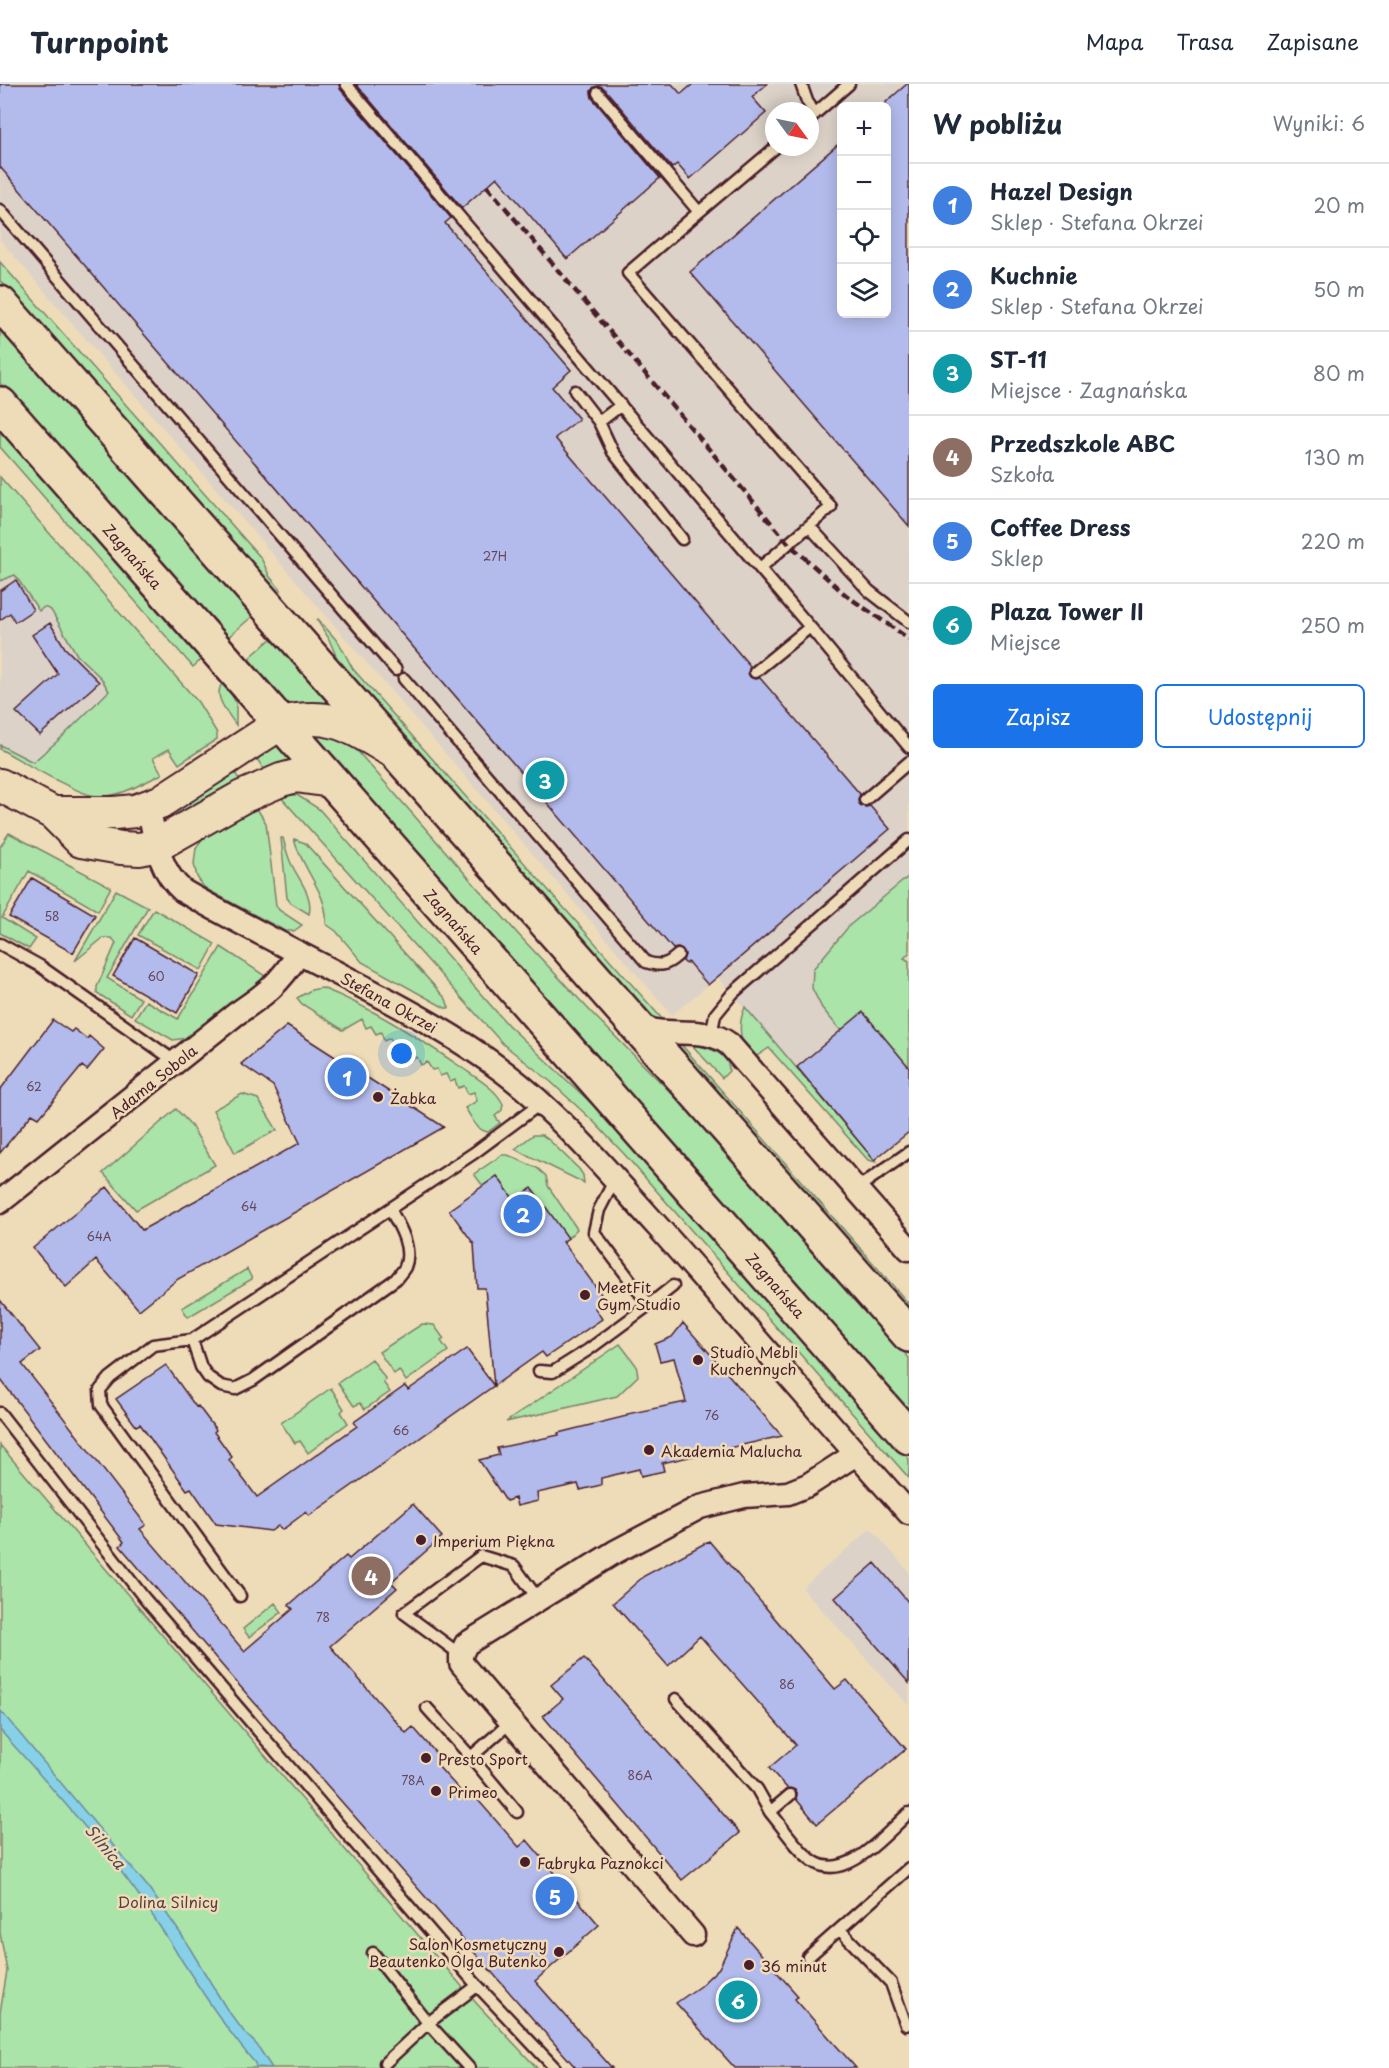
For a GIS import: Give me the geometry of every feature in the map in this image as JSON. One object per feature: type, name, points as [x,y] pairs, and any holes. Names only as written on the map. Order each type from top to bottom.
[{"type":"main road","points":[[0,303],[909,1335]]},
{"type":"main road","name":"Zagnańska","points":[[0,404],[909,1437]]},
{"type":"street","points":[[52,813],[135,811],[160,802],[280,723],[300,719],[320,718],[350,726],[396,753]]},
{"type":"street","points":[[0,785],[52,813],[81,841],[140,849],[157,845],[242,797],[281,780],[296,776],[331,781]]},
{"type":"street","name":"Stefana Okrzei","points":[[148,806],[157,845],[167,874],[183,891],[405,1009],[463,1044],[505,1073],[615,1178]]},
{"type":"street","name":"Adama Sobola","points":[[0,1202],[236,1014],[270,991],[283,977],[299,953]]},
{"type":"street","points":[[632,1022],[656,1032],[711,1035],[724,1041],[909,1249]]},
{"type":"street","points":[[615,1178],[909,1513]]},
{"type":"street","points":[[693,1935],[461,1663],[460,1655],[466,1644],[538,1599],[615,1552],[700,1507],[744,1496],[788,1493],[808,1485],[856,1454]]},
{"type":"lane","points":[[346,84],[760,568],[909,747]]},
{"type":"lane","points":[[801,84],[807,102]]},
{"type":"lane","points":[[819,111],[849,84]]},
{"type":"lane","points":[[598,93],[699,212]]},
{"type":"lane","points":[[760,568],[831,507],[628,273],[765,156]]},
{"type":"lane","points":[[0,210],[396,670]]},
{"type":"lane","points":[[575,391],[599,422],[613,452],[682,539]]},
{"type":"lane","points":[[599,422],[621,405]]},
{"type":"lane","points":[[809,526],[869,591],[909,622]]},
{"type":"lane","points":[[755,672],[810,627]]},
{"type":"lane","points":[[404,679],[646,962],[657,966],[668,964],[678,955]]},
{"type":"lane","points":[[865,800],[909,762]]},
{"type":"lane","points":[[711,1035],[715,1015],[733,993],[909,840]]},
{"type":"lane","points":[[0,944],[40,966],[177,1062]]},
{"type":"lane","points":[[240,1596],[101,1405],[100,1389],[110,1378],[153,1345],[192,1340],[474,1154],[540,1104]]},
{"type":"lane","points":[[856,1189],[909,1152]]},
{"type":"lane","points":[[615,1178],[599,1210],[594,1232],[649,1305]]},
{"type":"lane","points":[[192,1340],[201,1367],[208,1377],[221,1386],[235,1389],[253,1380],[396,1279],[405,1267],[407,1250],[402,1230],[390,1209]]},
{"type":"lane","points":[[539,1371],[553,1372],[588,1350],[673,1286]]},
{"type":"lane","points":[[0,1413],[145,1599],[477,1986],[555,2068]]},
{"type":"lane","points":[[460,1655],[404,1613],[481,1556],[514,1566],[538,1599]]},
{"type":"lane","points":[[676,1699],[757,1789],[770,1812],[814,1862],[833,1868],[855,1861],[909,1813]]},
{"type":"lane","points":[[427,1708],[517,1812]]},
{"type":"lane","points":[[471,1757],[512,1721]]},
{"type":"lane","points":[[770,1812],[790,1795]]},
{"type":"lane","points":[[808,1957],[909,1868]]},
{"type":"lane","points":[[840,1930],[891,1983],[906,2025]]},
{"type":"lane","points":[[373,1953],[428,2023],[469,2068]]},
{"type":"lane","points":[[385,2063],[428,2023],[477,1986]]},
{"type":"shaded area","points":[[0,84],[909,84],[909,1132],[874,1160],[718,977],[672,1015],[0,240]]},
{"type":"shaded area","points":[[4,482],[177,678],[46,773],[0,749],[0,484]]},
{"type":"shaded area","points":[[871,1528],[909,1572],[909,1706],[802,1588]]},
{"type":"green space","points":[[0,262],[261,558],[270,577],[281,590],[275,596],[0,281]]},
{"type":"green space","points":[[0,325],[255,614],[226,639],[0,383]]},
{"type":"green space","points":[[0,426],[203,658],[193,667],[0,447]]},
{"type":"green space","points":[[0,477],[198,702],[217,733],[217,739],[179,764],[169,749],[153,758],[162,774],[131,789],[105,796],[77,790],[0,749],[0,745],[33,762],[109,691],[101,678],[77,655],[51,610],[44,607],[39,611],[15,575],[0,581]]},
{"type":"green space","points":[[318,619],[339,643],[353,669],[664,1021],[655,1019],[644,1012],[340,665]]},
{"type":"green space","points":[[274,636],[333,706],[287,709],[245,662]]},
{"type":"green space","points":[[224,681],[236,703],[236,725],[220,698],[220,686]]},
{"type":"green space","points":[[312,731],[328,732],[353,746],[517,933],[593,1014],[707,1129],[909,1358],[909,1415],[313,738]]},
{"type":"green space","points":[[276,744],[294,764],[265,771],[255,756]]},
{"type":"green space","points":[[233,769],[241,783],[172,820],[170,814]]},
{"type":"green space","points":[[278,794],[297,795],[319,809],[508,1025],[606,1117],[909,1459],[909,1478],[625,1155],[551,1082],[503,1044]]},
{"type":"green space","points":[[254,804],[266,823],[276,905],[279,910],[302,925],[294,931],[285,931],[210,891],[197,877],[194,864],[196,848],[204,836]]},
{"type":"green space","points":[[9,833],[111,887],[98,911],[29,871],[2,918],[36,939],[29,949],[0,933],[0,847]]},
{"type":"green space","points":[[281,838],[283,838],[290,861],[307,893],[309,914],[287,898]]},
{"type":"green space","points":[[294,839],[305,843],[446,999],[449,1008],[445,1008],[362,962],[336,931],[326,924],[323,902]]},
{"type":"green space","points":[[909,876],[909,953],[904,958],[909,961],[909,1067],[841,1031],[822,1008],[812,988],[813,969],[850,925]]},
{"type":"green space","points":[[116,890],[148,907],[107,978],[141,999],[131,1015],[97,993],[97,987],[116,943],[112,938],[103,938],[75,961]]},
{"type":"green space","points":[[154,909],[215,944],[201,970],[138,935]]},
{"type":"green space","points":[[221,947],[265,976],[187,1038],[173,1040],[135,1018],[146,1001],[178,1019]]},
{"type":"green space","points":[[322,988],[392,1023],[483,1082],[495,1092],[503,1104],[502,1110],[495,1116],[500,1123],[488,1132],[480,1129],[465,1108],[477,1101],[474,1092],[468,1094],[464,1086],[458,1088],[455,1080],[450,1082],[446,1074],[440,1076],[437,1069],[432,1070],[427,1062],[421,1065],[417,1057],[411,1060],[408,1051],[404,1053],[400,1045],[394,1047],[390,1038],[384,1041],[381,1032],[376,1034],[371,1026],[366,1028],[362,1019],[343,1030],[302,1004],[297,998],[311,990]]},
{"type":"green space","points":[[745,1007],[876,1162],[868,1160],[769,1048],[757,1056],[750,1053],[743,1042],[740,1028]]},
{"type":"green space","points":[[677,1042],[909,1304],[909,1313],[676,1046]]},
{"type":"green space","points":[[692,1045],[711,1049],[722,1055],[726,1059],[729,1071],[722,1078]]},
{"type":"green space","points":[[242,1094],[258,1099],[277,1130],[235,1153],[213,1110]]},
{"type":"green space","points":[[176,1109],[190,1124],[215,1165],[136,1210],[103,1173]]},
{"type":"green space","points":[[533,1135],[542,1135],[549,1140],[579,1169],[584,1183],[515,1149]]},
{"type":"green space","points":[[502,1155],[508,1155],[537,1168],[546,1176],[548,1186],[577,1229],[568,1238],[553,1218],[514,1200],[497,1176],[483,1186],[474,1174]]},
{"type":"green space","points":[[247,1269],[252,1279],[188,1317],[182,1308]]},
{"type":"green space","points":[[422,1324],[434,1325],[444,1339],[441,1341],[448,1351],[406,1381],[399,1370],[394,1374],[379,1352]]},
{"type":"green space","points":[[620,1344],[636,1365],[638,1376],[617,1396],[506,1422]]},
{"type":"green space","points":[[372,1359],[386,1380],[383,1382],[390,1392],[365,1409],[360,1403],[354,1406],[338,1383]]},
{"type":"green space","points":[[331,1388],[344,1409],[341,1412],[348,1423],[308,1453],[300,1441],[295,1443],[281,1423]]},
{"type":"green space","name":"Dolina Silnicy","points":[[0,1445],[477,2004],[537,2068],[0,2068],[0,2013],[7,1971],[0,1933]]},
{"type":"green space","points":[[275,1603],[282,1612],[249,1637],[243,1629]]},
{"type":"water","name":"Silnica","points":[[0,1710],[148,1887],[183,1937],[226,2008],[257,2045],[272,2068],[256,2067],[223,2022],[135,1890],[69,1808],[0,1730]]},
{"type":"building","points":[[0,84],[339,84],[340,89],[451,218],[445,223],[571,370],[552,387],[579,419],[555,438],[750,666],[748,673],[750,677],[760,678],[860,794],[858,801],[860,805],[870,806],[890,829],[708,985],[688,962],[686,964],[683,961],[685,954],[683,950],[673,949],[0,167]]},
{"type":"building","points":[[356,84],[672,84],[681,94],[693,84],[767,84],[752,97],[765,114],[690,179],[677,164],[672,168],[604,88],[594,87],[591,91],[592,98],[660,178],[567,259],[497,177],[462,208]]},
{"type":"building","points":[[909,84],[909,526],[690,272],[837,145],[837,318],[891,318],[891,102],[886,102]]},
{"type":"building","points":[[16,580],[33,610],[15,622],[10,613],[0,620],[0,591]]},
{"type":"building","points":[[50,623],[65,648],[99,682],[40,735],[16,712],[58,674],[32,635]]},
{"type":"building","points":[[32,878],[95,915],[73,953],[9,917]]},
{"type":"building","points":[[135,938],[199,975],[177,1013],[113,976]]},
{"type":"building","points":[[863,1012],[909,1067],[909,1132],[874,1160],[797,1067]]},
{"type":"building","points":[[53,1020],[71,1032],[74,1029],[87,1039],[89,1036],[104,1049],[87,1070],[82,1066],[39,1118],[32,1114],[0,1153],[0,1090]]},
{"type":"building","points":[[287,1026],[444,1127],[178,1279],[139,1310],[96,1260],[66,1287],[33,1248],[107,1187],[142,1230],[300,1143],[273,1086],[241,1064]]},
{"type":"building","points":[[497,1176],[514,1200],[532,1188],[568,1238],[563,1242],[606,1301],[595,1308],[602,1319],[546,1357],[542,1352],[494,1386],[485,1288],[477,1288],[474,1244],[449,1210]]},
{"type":"building","points":[[0,1300],[40,1350],[22,1364],[146,1525],[140,1529],[244,1651],[293,1609],[289,1605],[346,1556],[349,1559],[413,1504],[442,1537],[391,1582],[397,1588],[330,1646],[406,1733],[413,1727],[441,1759],[436,1764],[466,1797],[471,1792],[519,1847],[527,1840],[599,1925],[535,1981],[612,2068],[576,2068],[238,1684],[120,1546],[124,1542],[0,1380]]},
{"type":"building","points":[[683,1323],[782,1436],[662,1463],[664,1471],[641,1476],[639,1469],[601,1478],[601,1485],[580,1490],[578,1484],[537,1493],[538,1501],[517,1506],[515,1498],[506,1501],[479,1460],[499,1455],[497,1448],[559,1435],[558,1433],[627,1416],[627,1414],[686,1402],[674,1358],[660,1361],[655,1344],[672,1337]]},
{"type":"building","points":[[467,1349],[494,1386],[309,1516],[306,1512],[282,1530],[278,1526],[271,1531],[216,1524],[191,1488],[187,1490],[140,1424],[136,1426],[116,1399],[166,1365],[196,1407],[198,1406],[216,1430],[214,1432],[232,1457],[229,1460],[257,1497],[357,1426],[354,1422],[405,1386],[408,1390]]},
{"type":"building","points":[[709,1541],[835,1689],[847,1680],[906,1749],[817,1824],[796,1799],[795,1790],[787,1788],[769,1768],[796,1745],[700,1636],[668,1666],[613,1603],[644,1576]]},
{"type":"building","points":[[875,1563],[909,1603],[909,1683],[835,1598]]},
{"type":"building","points":[[584,1658],[740,1833],[682,1880],[543,1716],[563,1699],[551,1685]]},
{"type":"building","points":[[738,1928],[798,1996],[795,1999],[856,2068],[735,2068],[676,2003],[700,1986],[719,1968]]},
{"type":"railway","points":[[487,186],[789,544],[847,596],[909,639]]},
{"type":"place","name":"ST-11","points":[[545,780]]},
{"type":"place","name":"Hazel Design","points":[[347,1077]]},
{"type":"place","name":"Żabka","points":[[378,1097]]},
{"type":"place","name":"Kuchnie","points":[[523,1214]]},
{"type":"place","name":"MeetFit Gym Studio","points":[[585,1295]]},
{"type":"place","name":"Studio Mebli Kuchennych","points":[[698,1360]]},
{"type":"place","name":"Akademia Malucha","points":[[649,1450]]},
{"type":"place","name":"Imperium Piękna","points":[[421,1540]]},
{"type":"place","name":"Przedszkole ABC","points":[[371,1576]]},
{"type":"place","name":"Presto Sport","points":[[426,1758]]},
{"type":"place","name":"Primeo","points":[[436,1791]]},
{"type":"place","name":"Fabryka Paznokci","points":[[525,1862]]},
{"type":"place","name":"Coffee Dress","points":[[555,1896]]},
{"type":"place","name":"Salon Kosmetyczny Beautenko Olga Butenko","points":[[559,1952]]},
{"type":"place","name":"36 minut","points":[[749,1965]]},
{"type":"place","name":"Plaza Tower II","points":[[738,2000]]}]
